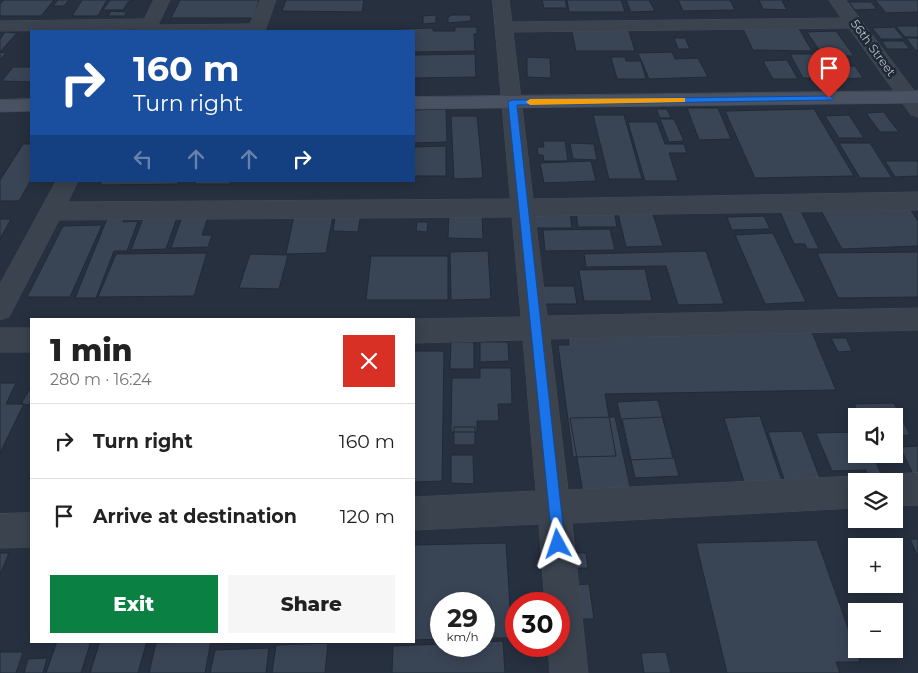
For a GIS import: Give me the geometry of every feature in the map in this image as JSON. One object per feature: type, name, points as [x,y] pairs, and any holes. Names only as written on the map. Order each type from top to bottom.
[{"type":"street","points":[[147,28],[162,0]]},
{"type":"street","points":[[0,26],[257,30],[268,0]]},
{"type":"street","points":[[501,0],[554,507],[569,673]]},
{"type":"street","name":"56th Street","points":[[837,0],[915,102]]},
{"type":"street","points":[[504,27],[855,23]]},
{"type":"street","points":[[415,103],[915,102]]},
{"type":"street","points":[[0,106],[30,105]]},
{"type":"street","points":[[0,309],[66,182]]},
{"type":"street","points":[[52,210],[522,208],[918,201]]},
{"type":"street","points":[[415,331],[918,319]]},
{"type":"street","points":[[0,340],[30,340]]},
{"type":"street","points":[[903,490],[918,489]]},
{"type":"street","points":[[415,514],[848,492]]},
{"type":"street","points":[[0,531],[30,530]]},
{"type":"building","points":[[4,0],[54,0],[41,16],[0,16],[0,4]]},
{"type":"building","points":[[58,0],[69,0],[64,6],[53,6]]},
{"type":"building","points":[[82,0],[107,0],[98,16],[72,16]]},
{"type":"building","points":[[110,0],[134,0],[128,2],[123,10],[103,10]]},
{"type":"building","points":[[180,0],[259,0],[253,18],[171,18]]},
{"type":"building","points":[[286,0],[364,0],[362,12],[282,11]]},
{"type":"building","points":[[542,0],[565,0],[567,8],[544,8]]},
{"type":"building","points":[[567,0],[621,0],[625,12],[569,12]]},
{"type":"building","points":[[626,0],[649,0],[655,11],[631,12]]},
{"type":"building","points":[[678,0],[730,0],[735,10],[683,11]]},
{"type":"building","points":[[759,0],[789,1],[782,1],[787,10],[763,9]]},
{"type":"building","points":[[875,0],[918,0],[918,12],[886,13]]},
{"type":"building","points":[[849,2],[871,2],[877,9],[855,10]]},
{"type":"building","points":[[111,11],[127,12],[124,16],[108,16]]},
{"type":"building","points":[[436,15],[436,23],[423,24],[423,16]]},
{"type":"building","points":[[452,15],[471,15],[471,21],[448,23],[448,17]]},
{"type":"building","points":[[896,26],[918,26],[918,37],[905,37]]},
{"type":"building","points":[[455,27],[477,27],[477,34],[474,34],[475,51],[415,52],[415,30],[400,29],[433,28],[433,31],[455,31]]},
{"type":"building","points":[[742,27],[798,27],[812,51],[753,50]]},
{"type":"building","points":[[894,27],[904,39],[881,39],[872,28]]},
{"type":"building","points":[[571,28],[628,28],[635,51],[576,51]]},
{"type":"building","points":[[836,31],[854,56],[823,56],[807,32]]},
{"type":"building","points":[[5,32],[17,33],[0,52],[0,39]]},
{"type":"building","points":[[674,38],[685,38],[690,49],[678,49]]},
{"type":"building","points":[[906,38],[918,38],[918,50],[915,50]]},
{"type":"building","points":[[882,41],[903,41],[910,49],[887,49]]},
{"type":"building","points":[[0,52],[6,53],[0,60]]},
{"type":"building","points":[[672,52],[675,59],[698,58],[708,77],[649,79],[638,53]]},
{"type":"building","points":[[475,54],[476,77],[415,78],[415,55]]},
{"type":"building","points":[[790,54],[817,54],[830,78],[803,78]]},
{"type":"building","points":[[527,57],[550,58],[551,78],[527,77]]},
{"type":"building","points":[[611,57],[625,57],[626,61],[641,61],[646,79],[617,79]]},
{"type":"building","points":[[787,60],[798,79],[773,79],[763,61]]},
{"type":"building","points":[[822,60],[842,60],[846,66],[855,66],[863,78],[833,79]]},
{"type":"building","points":[[13,67],[30,67],[30,82],[2,81]]},
{"type":"building","points":[[687,108],[718,108],[731,139],[699,140]]},
{"type":"building","points":[[446,109],[447,142],[415,143],[415,110]]},
{"type":"building","points":[[656,109],[667,109],[671,118],[660,118]]},
{"type":"building","points":[[814,109],[854,176],[755,178],[725,111]]},
{"type":"building","points":[[884,112],[899,132],[880,132],[866,113]]},
{"type":"building","points":[[593,115],[624,115],[642,179],[609,179]]},
{"type":"building","points":[[849,115],[864,138],[839,138],[825,116]]},
{"type":"building","points":[[451,116],[477,116],[483,178],[454,179]]},
{"type":"building","points":[[660,119],[674,119],[684,141],[669,142]]},
{"type":"building","points":[[628,122],[657,122],[665,144],[684,144],[687,153],[669,153],[678,181],[645,181]]},
{"type":"building","points":[[543,141],[565,141],[568,161],[544,161],[543,155],[538,155],[537,147],[544,147]]},
{"type":"building","points":[[570,143],[594,144],[597,160],[573,159]]},
{"type":"building","points":[[839,143],[870,143],[892,178],[860,178]]},
{"type":"building","points":[[23,144],[30,144],[30,182],[19,201],[0,201],[0,180]]},
{"type":"building","points":[[446,146],[446,176],[415,176],[415,147]]},
{"type":"building","points":[[591,161],[596,181],[544,183],[540,163]]},
{"type":"building","points":[[885,161],[918,161],[918,176],[895,177]]},
{"type":"building","points":[[102,182],[178,182],[178,184],[100,185]]},
{"type":"building","points":[[196,182],[231,182],[230,184],[195,184]]},
{"type":"building","points":[[908,206],[918,221],[918,246],[842,249],[820,209]]},
{"type":"building","points":[[778,207],[799,207],[819,249],[807,249],[805,244],[794,244]]},
{"type":"building","points":[[651,208],[663,246],[626,247],[617,209]]},
{"type":"building","points":[[449,210],[482,211],[483,239],[448,238]]},
{"type":"building","points":[[179,212],[166,249],[131,250],[145,213]]},
{"type":"building","points":[[336,212],[361,212],[358,232],[333,231]]},
{"type":"building","points":[[576,212],[614,212],[617,227],[578,227]]},
{"type":"building","points":[[535,213],[570,213],[572,228],[536,228]]},
{"type":"building","points":[[109,214],[126,214],[123,222],[138,221],[127,251],[114,251],[96,298],[75,298]]},
{"type":"building","points":[[183,214],[209,214],[202,235],[212,235],[208,247],[171,248]]},
{"type":"building","points":[[294,216],[333,216],[326,253],[286,254]]},
{"type":"building","points":[[764,216],[770,229],[732,230],[727,217]]},
{"type":"building","points":[[0,219],[11,219],[0,239]]},
{"type":"building","points":[[417,222],[428,222],[427,232],[416,231]]},
{"type":"building","points":[[102,225],[70,297],[27,297],[63,226]]},
{"type":"building","points":[[610,229],[615,250],[545,251],[543,230]]},
{"type":"building","points":[[773,233],[806,302],[765,304],[735,235]]},
{"type":"building","points":[[488,251],[491,299],[451,300],[450,252]]},
{"type":"building","points":[[706,251],[724,304],[678,305],[666,266],[586,267],[584,254]]},
{"type":"building","points":[[918,252],[918,297],[838,298],[817,253]]},
{"type":"building","points":[[207,253],[194,296],[98,297],[116,254]]},
{"type":"building","points":[[250,254],[288,255],[279,289],[239,288]]},
{"type":"building","points":[[371,256],[448,256],[448,300],[366,300]]},
{"type":"building","points":[[645,269],[652,301],[584,301],[579,270]]},
{"type":"building","points":[[543,286],[574,286],[577,304],[545,304]]},
{"type":"building","points":[[811,330],[836,390],[605,394],[616,456],[573,457],[558,345],[569,345],[568,335]]},
{"type":"building","points":[[831,338],[846,338],[852,351],[838,352]]},
{"type":"building","points":[[451,342],[474,342],[474,369],[450,369]]},
{"type":"building","points":[[480,342],[508,342],[509,361],[480,362]]},
{"type":"building","points":[[415,351],[444,351],[442,481],[415,482]]},
{"type":"building","points":[[480,368],[511,368],[512,404],[498,404],[499,421],[477,421],[477,432],[451,432],[452,378],[480,378]]},
{"type":"building","points":[[0,383],[16,383],[6,404],[24,404],[0,453]]},
{"type":"building","points":[[30,389],[30,405],[21,404]]},
{"type":"building","points":[[658,400],[673,458],[630,460],[617,402]]},
{"type":"building","points":[[894,403],[896,408],[856,408],[854,404]]},
{"type":"building","points":[[760,416],[782,481],[744,482],[724,418]]},
{"type":"building","points":[[615,417],[631,491],[583,493],[570,418]]},
{"type":"building","points":[[663,417],[679,476],[635,478],[622,419]]},
{"type":"building","points":[[903,421],[910,435],[903,435]]},
{"type":"building","points":[[454,427],[475,427],[475,445],[454,445]]},
{"type":"building","points":[[802,431],[821,481],[785,482],[768,432]]},
{"type":"building","points":[[848,432],[848,463],[876,463],[881,473],[867,473],[866,470],[832,471],[816,433]]},
{"type":"building","points":[[918,446],[918,478],[915,478],[903,453],[903,447]]},
{"type":"building","points":[[451,455],[473,455],[474,484],[451,483]]},
{"type":"building","points":[[910,539],[918,539],[918,557]]},
{"type":"building","points":[[817,540],[848,628],[848,658],[859,658],[860,662],[836,662],[840,673],[727,673],[696,543]]},
{"type":"building","points":[[506,543],[509,592],[505,592],[505,638],[495,638],[495,592],[430,592],[430,639],[415,640],[415,545]]},
{"type":"building","points":[[0,553],[9,553],[0,575]]},
{"type":"building","points":[[565,553],[586,553],[588,568],[566,568]]},
{"type":"building","points":[[589,584],[594,619],[577,619],[573,585]]},
{"type":"building","points":[[495,641],[503,641],[505,673],[392,673],[393,646],[430,644],[430,657],[495,657]]},
{"type":"building","points":[[56,643],[90,643],[81,673],[46,673]]},
{"type":"building","points":[[99,643],[146,643],[138,673],[90,673]]},
{"type":"building","points":[[156,643],[211,643],[205,673],[149,673]]},
{"type":"building","points":[[328,643],[325,673],[272,673],[276,645]]},
{"type":"building","points":[[269,648],[266,673],[210,673],[215,650]]},
{"type":"building","points":[[0,652],[23,652],[16,673],[0,673]]},
{"type":"building","points":[[666,652],[671,673],[644,673],[641,653]]},
{"type":"building","points":[[47,658],[43,673],[24,673],[28,659]]},
{"type":"slow traffic","points":[[530,102],[683,100]]},
{"type":"route","points":[[558,544],[512,102],[829,98]]}]
